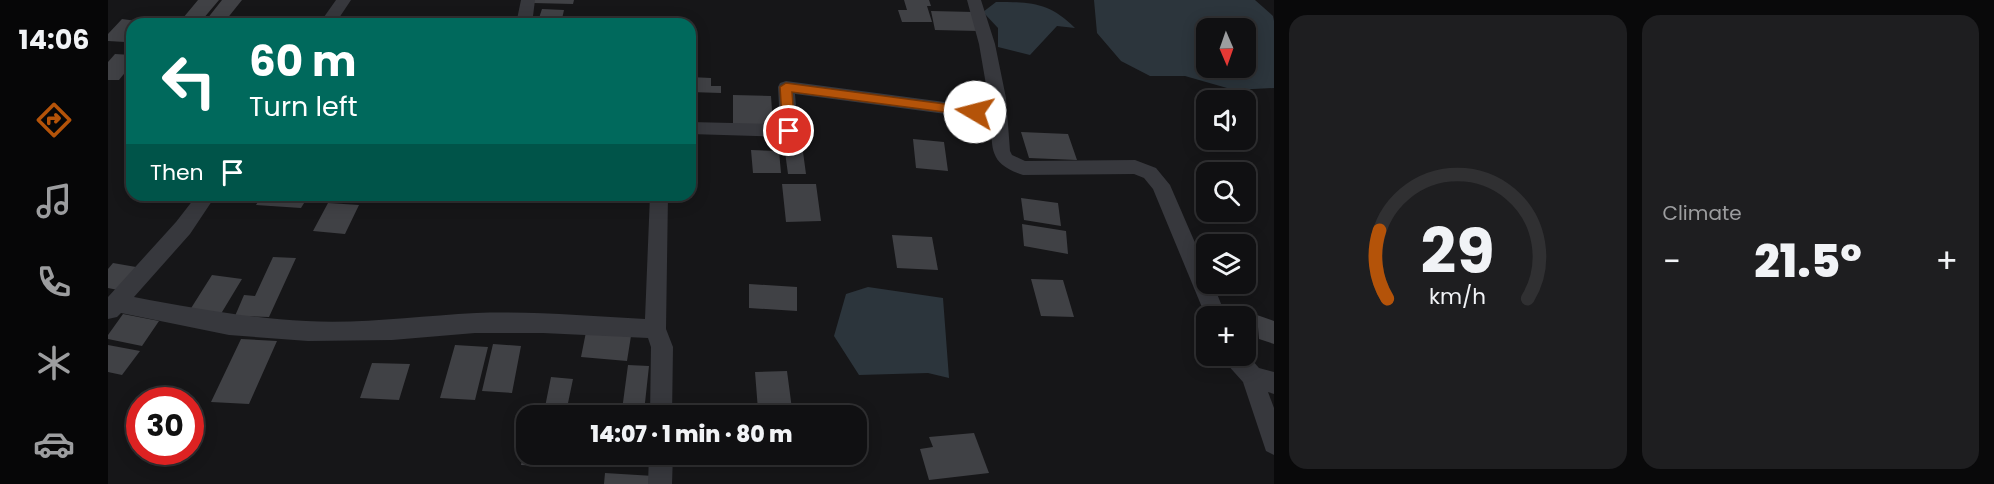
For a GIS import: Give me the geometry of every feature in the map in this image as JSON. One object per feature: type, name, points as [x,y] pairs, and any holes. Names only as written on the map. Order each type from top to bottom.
[{"type":"street","points":[[331,18],[344,0]]},
{"type":"street","points":[[525,18],[528,0]]},
{"type":"street","points":[[974,0],[987,44],[999,115],[1001,151],[1006,160],[1023,168],[1135,167],[1150,173],[1161,185],[1212,306]]},
{"type":"street","points":[[696,128],[789,131],[786,87],[999,115]]},
{"type":"street","points":[[113,307],[183,228],[203,201]]},
{"type":"street","points":[[659,201],[655,329],[662,347],[661,405]]},
{"type":"street","points":[[113,307],[229,325],[308,331],[392,330],[498,323],[655,329]]},
{"type":"street","points":[[1243,366],[1252,376],[1274,443]]},
{"type":"street","points":[[1252,376],[1274,383]]},
{"type":"street","points":[[660,484],[661,465]]},
{"type":"shaded area","points":[[1094,0],[1255,0],[1273,16],[1274,88],[1234,90],[1185,76],[1150,76],[1121,61],[1097,33]]},
{"type":"shaded area","points":[[996,2],[1039,5],[1057,13],[1075,28],[1057,26],[1030,55],[998,47],[998,28],[983,12]]},
{"type":"shaded area","points":[[868,287],[943,298],[949,378],[928,373],[859,375],[834,336],[846,294]]},
{"type":"building","points":[[198,0],[219,0],[204,18],[183,18]]},
{"type":"building","points":[[222,0],[242,0],[228,18],[208,18]]},
{"type":"building","points":[[534,0],[574,0],[573,4],[533,3]]},
{"type":"building","points":[[904,0],[929,0],[931,6],[927,6],[932,22],[902,22],[898,10],[907,10]]},
{"type":"building","points":[[542,9],[564,10],[562,18],[539,18]]},
{"type":"building","points":[[931,11],[974,12],[979,31],[935,30]]},
{"type":"building","points":[[122,19],[126,20],[125,42],[108,41],[108,34]]},
{"type":"building","points":[[115,54],[126,55],[126,71],[119,80],[108,80],[108,62]]},
{"type":"building","points":[[696,77],[711,78],[711,86],[721,86],[721,93],[696,92]]},
{"type":"building","points":[[733,95],[771,96],[773,125],[733,124]]},
{"type":"building","points":[[1021,132],[1068,134],[1077,160],[1029,158]]},
{"type":"building","points":[[913,139],[944,142],[948,171],[916,168]]},
{"type":"building","points":[[751,150],[779,151],[781,173],[753,173]]},
{"type":"building","points":[[785,152],[803,152],[806,174],[788,174]]},
{"type":"building","points":[[782,184],[816,184],[821,221],[786,222]]},
{"type":"building","points":[[1021,198],[1058,203],[1061,226],[1024,220]]},
{"type":"building","points":[[258,201],[305,201],[301,208],[256,205]]},
{"type":"building","points":[[328,203],[359,205],[345,234],[313,231]]},
{"type":"building","points":[[1022,224],[1066,231],[1068,254],[1024,246]]},
{"type":"building","points":[[892,235],[932,237],[938,270],[897,268]]},
{"type":"building","points":[[273,257],[296,258],[269,317],[235,316],[244,295],[255,296]]},
{"type":"building","points":[[113,263],[136,267],[118,290],[108,288],[108,269]]},
{"type":"building","points":[[212,275],[242,279],[219,317],[188,313]]},
{"type":"building","points":[[1031,279],[1063,280],[1074,317],[1041,316]]},
{"type":"building","points":[[749,284],[797,287],[797,311],[749,308]]},
{"type":"building","points":[[123,314],[159,321],[142,346],[108,339],[108,335]]},
{"type":"building","points":[[1257,315],[1274,321],[1274,344],[1259,339]]},
{"type":"building","points":[[586,332],[631,336],[627,361],[581,357]]},
{"type":"building","points":[[241,339],[277,341],[249,404],[211,402]]},
{"type":"building","points":[[493,344],[521,346],[512,393],[482,391]]},
{"type":"building","points":[[108,345],[140,351],[122,375],[108,372]]},
{"type":"building","points":[[455,345],[488,347],[475,400],[440,398]]},
{"type":"building","points":[[372,363],[410,364],[399,400],[360,398]]},
{"type":"building","points":[[628,365],[649,366],[645,405],[623,405]]},
{"type":"building","points":[[787,371],[791,405],[758,405],[755,372]]},
{"type":"building","points":[[551,377],[573,379],[568,405],[545,405]]},
{"type":"building","points":[[974,433],[989,473],[929,480],[920,449],[933,447],[929,437]]},
{"type":"building","points":[[521,465],[562,465],[562,467]]},
{"type":"building","points":[[605,473],[654,476],[653,484],[604,484]]},
{"type":"route","points":[[789,131],[786,87],[975,112]]}]
